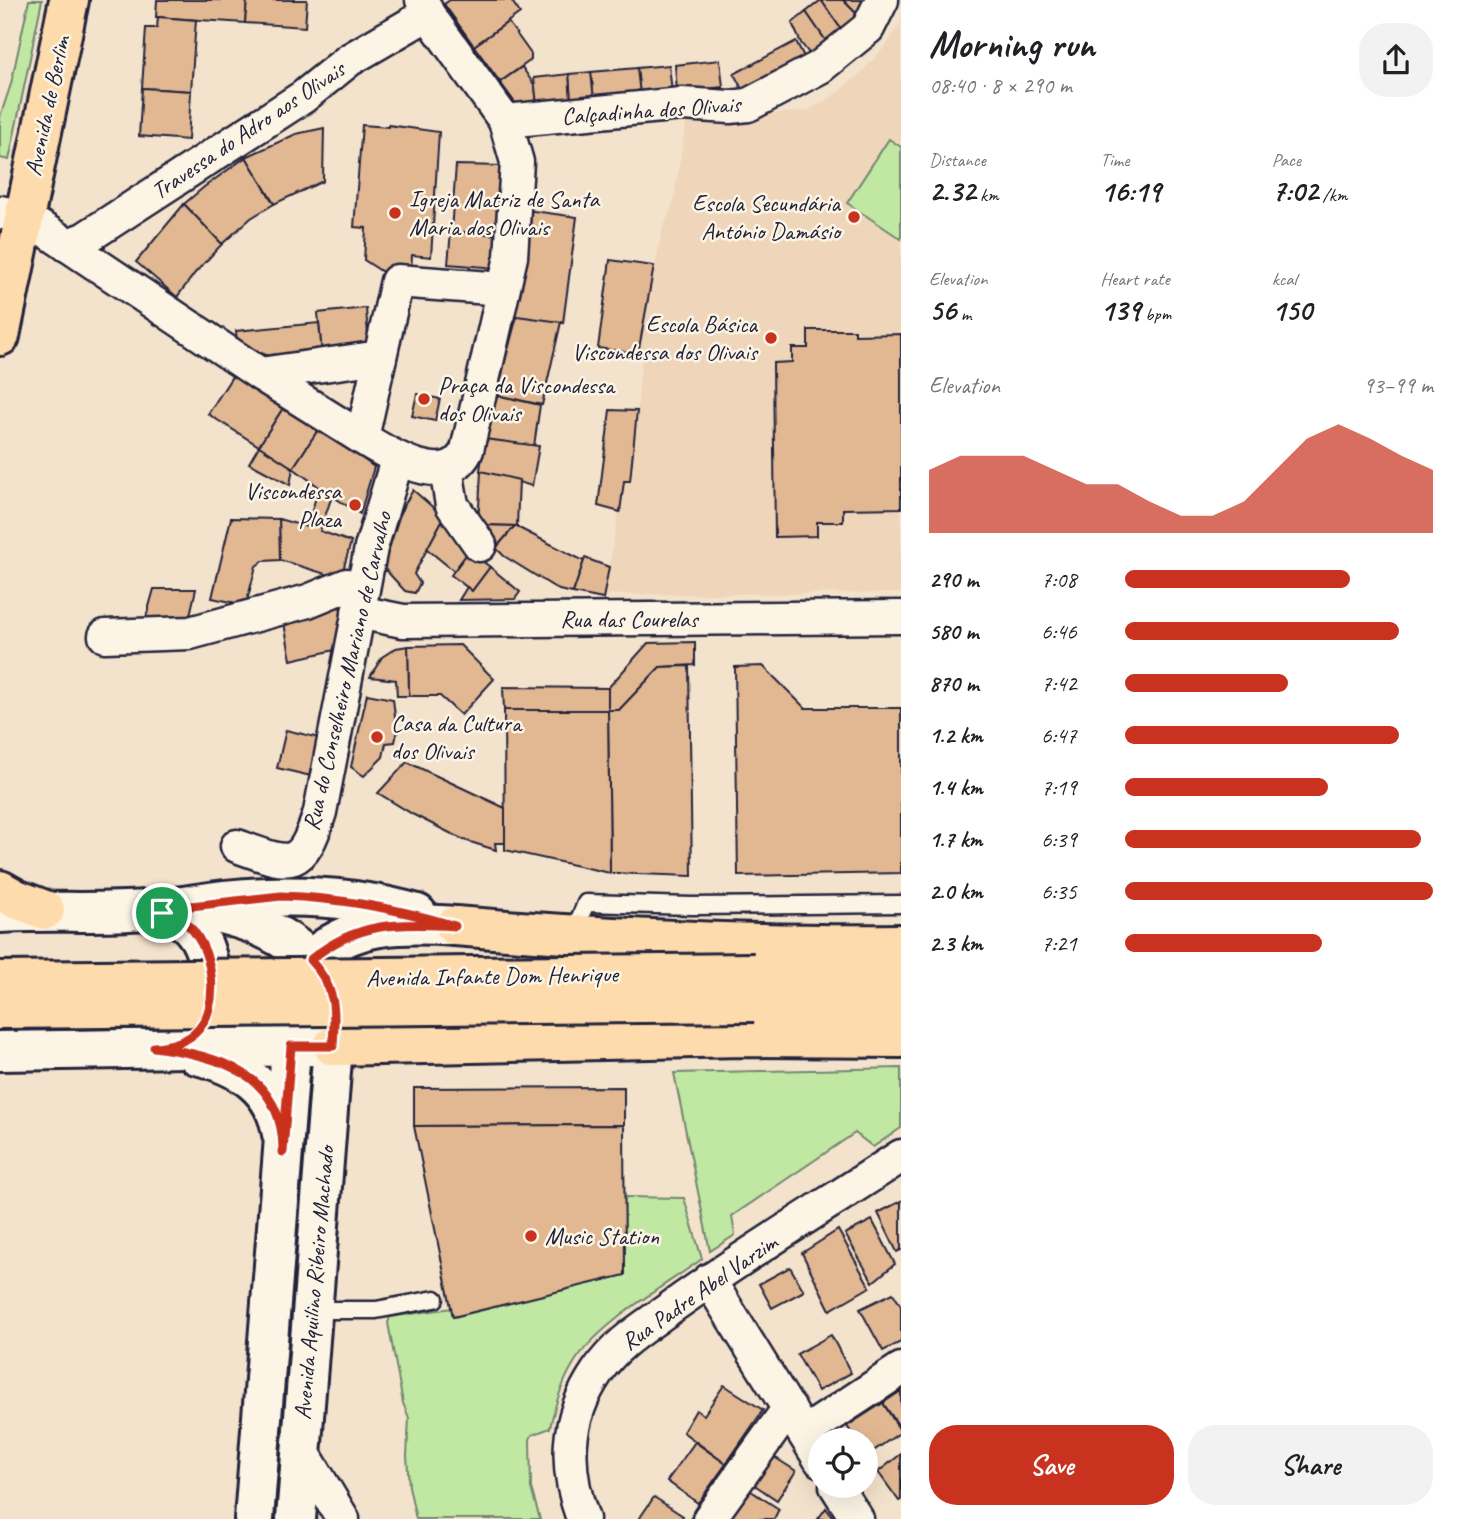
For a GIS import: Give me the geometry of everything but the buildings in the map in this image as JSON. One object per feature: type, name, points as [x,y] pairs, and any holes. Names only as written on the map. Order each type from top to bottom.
[{"type":"main road","name":"Avenida de Berlim","points":[[0,336],[12,215],[69,0]]},
{"type":"main road","points":[[0,890],[45,910]]},
{"type":"main road","points":[[0,913],[45,910],[146,911],[224,900],[298,896],[366,903],[455,926]]},
{"type":"main road","name":"Avenida Aquilino Ribeiro Machado","points":[[186,906],[251,921],[278,934],[310,960],[322,973],[330,989],[334,1015],[333,1046],[296,1519]]},
{"type":"main road","points":[[146,911],[174,916],[196,934],[205,953],[210,979],[211,998],[202,1025],[185,1040],[154,1047]]},
{"type":"main road","points":[[283,1152],[291,1046],[301,972],[310,960],[326,947],[365,930],[414,923],[572,936],[801,945],[901,944]]},
{"type":"main road","name":"Avenida Infante Dom Henrique","points":[[0,1009],[754,987],[901,972]]},
{"type":"main road","name":"Avenida Infante Dom Henrique","points":[[0,981],[754,987],[901,1000]]},
{"type":"main road","points":[[0,1051],[742,1037],[901,1038]]},
{"type":"main road","points":[[154,1047],[215,1059],[260,1085],[276,1111],[283,1138],[283,1152]]},
{"type":"main road","name":"Avenida Aquilino Ribeiro Machado","points":[[254,1519],[283,1152]]},
{"type":"street","name":"Calçadinha dos Olivais","points":[[505,121],[682,104],[730,107],[748,105],[820,67],[868,28],[882,0]]},
{"type":"street","points":[[12,215],[67,245],[260,374],[397,460],[436,469],[456,466],[467,450],[511,257],[517,172],[515,151],[505,121],[425,7]]},
{"type":"street","name":"Travessa do Adro aos Olivais","points":[[67,245],[84,239],[303,97],[349,60],[425,7]]},
{"type":"street","points":[[362,438],[397,281],[503,289]]},
{"type":"street","points":[[260,374],[380,357]]},
{"type":"street","name":"Rua do Conselheiro Mariano de Carvalho","points":[[237,846],[279,861],[288,861],[297,858],[312,836],[320,812],[371,548],[397,460]]},
{"type":"street","points":[[446,469],[452,505],[480,545]]},
{"type":"street","name":"Rua das Courelas","points":[[105,636],[190,633],[308,601],[347,585],[361,600],[403,621],[901,617]]},
{"type":"street","name":"Rua Padre Abel Varzim","points":[[583,1519],[572,1485],[570,1440],[575,1416],[585,1392],[609,1355],[709,1280],[901,1156]]},
{"type":"street","points":[[709,1280],[808,1440]]},
{"type":"street","points":[[709,1519],[796,1421],[901,1369]]},
{"type":"street","points":[[301,1449],[343,1519]]},
{"type":"street","points":[[844,1498],[857,1519]]},
{"type":"lane","points":[[572,936],[586,903],[692,906],[901,904]]},
{"type":"lane","points":[[312,1310],[376,1310],[435,1299]]},
{"type":"shaded area","name":"Escola Básica Viscondessa dos Olivais","points":[[901,22],[901,593],[604,595],[624,481],[630,481],[642,355],[638,354],[662,230],[673,204],[688,110],[741,116],[806,111],[830,98],[861,73],[886,45]]},
{"type":"green space","points":[[29,0],[42,0],[9,160],[0,158],[0,117],[11,84]]},
{"type":"green space","points":[[889,139],[901,147],[901,239],[847,203]]},
{"type":"green space","points":[[901,1068],[901,1128],[873,1147],[855,1133],[732,1216],[735,1235],[710,1251],[674,1073]]},
{"type":"green space","points":[[624,1197],[684,1198],[702,1259],[619,1317],[590,1343],[568,1373],[550,1428],[532,1435],[530,1439],[531,1488],[540,1519],[416,1519],[409,1486],[409,1418],[403,1403],[388,1323],[390,1317],[452,1308],[454,1317],[625,1275]]},
{"type":"place","name":"Igreja Matriz de Santa Maria dos Olivais","points":[[395,213]]},
{"type":"place","name":"Escola Secundária António Damásio","points":[[854,217]]},
{"type":"place","name":"Escola Básica Viscondessa dos Olivais","points":[[771,338]]},
{"type":"place","name":"Praça da Viscondessa dos Olivais","points":[[424,399]]},
{"type":"place","name":"Viscondessa Plaza","points":[[355,505]]},
{"type":"place","name":"Casa da Cultura dos Olivais","points":[[377,737]]},
{"type":"place","name":"Music Station","points":[[531,1236]]},
{"type":"route","points":[[298,896],[366,903],[455,926],[414,923],[365,930],[326,947],[310,960],[322,973],[334,1003],[333,1046],[291,1046],[283,1152],[281,1123],[269,1096],[260,1085],[246,1074],[215,1059],[154,1047],[175,1044],[194,1034],[202,1025],[211,998],[208,964],[201,942],[186,923],[162,913],[146,911],[224,900],[298,896]]}]
